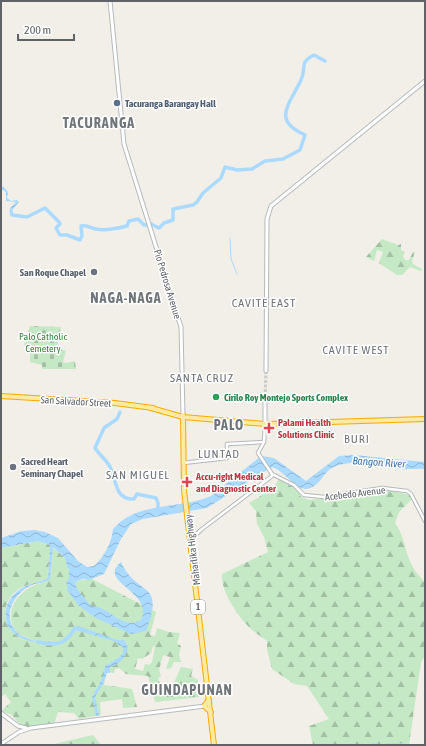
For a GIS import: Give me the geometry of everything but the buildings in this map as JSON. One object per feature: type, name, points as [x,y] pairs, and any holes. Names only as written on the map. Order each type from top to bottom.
[{"type":"highway","name":"San Salvador Street","points":[[1,396],[115,402],[185,416],[265,424],[425,419]]},
{"type":"highway","name":"1","points":[[183,463],[185,416]]},
{"type":"highway","name":"Maharlika Highway","points":[[183,463],[187,514],[214,745]]},
{"type":"highway","points":[[209,700],[204,706],[210,712]]},
{"type":"main road","name":"Pio Pedrosa Avenue","points":[[110,1],[123,138],[181,326],[185,416]]},
{"type":"main road","points":[[266,371],[265,338],[267,219],[271,206],[338,150],[425,81]]},
{"type":"main road","points":[[265,401],[265,424]]},
{"type":"main road","points":[[1,744],[20,730],[29,728],[210,705]]},
{"type":"main road","points":[[1,714],[20,730]]},
{"type":"street","points":[[183,463],[227,458],[227,444],[264,442],[265,424]]},
{"type":"street","name":"Acebedo Avenue","points":[[264,442],[258,452],[269,470],[272,474],[294,485],[302,494],[324,497],[382,488],[407,491],[411,494],[425,521]]},
{"type":"street","points":[[190,540],[202,529],[272,476],[272,474]]},
{"type":"green space","points":[[382,239],[398,245],[401,244],[401,250],[405,252],[403,256],[405,260],[409,260],[413,252],[415,252],[412,261],[413,264],[422,269],[421,271],[410,267],[402,275],[397,275],[379,263],[383,252],[377,250],[374,261],[366,257]]},
{"type":"green space","name":"Palo Catholic Cemetery","points":[[30,326],[61,327],[57,348],[66,351],[63,362],[66,363],[75,361],[76,369],[42,369],[42,365],[30,362],[30,350],[24,345]]},
{"type":"green space","points":[[279,479],[295,488],[300,496],[308,500],[361,494],[382,489],[410,495],[411,500],[399,512],[395,523],[401,534],[411,564],[425,584],[425,656],[421,662],[409,745],[313,745],[309,726],[329,719],[307,686],[294,684],[272,669],[267,650],[267,641],[247,625],[230,601],[222,581],[222,574],[268,552],[264,537],[257,524],[256,511],[249,503],[273,488]]},
{"type":"green space","points":[[38,541],[50,545],[48,578],[22,587],[14,593],[7,603],[5,614],[6,619],[11,630],[17,636],[26,640],[38,642],[16,632],[12,623],[11,615],[17,599],[23,593],[30,587],[46,582],[51,573],[53,547],[65,558],[67,567],[75,581],[92,579],[156,612],[150,635],[155,636],[157,628],[169,632],[180,633],[177,643],[181,646],[179,655],[181,662],[174,662],[171,668],[166,669],[170,657],[163,655],[159,670],[161,676],[158,678],[164,692],[173,690],[173,685],[181,667],[193,669],[191,676],[198,680],[199,697],[155,702],[148,676],[126,674],[119,668],[115,669],[114,673],[106,672],[104,685],[132,689],[137,707],[123,708],[122,699],[100,702],[101,715],[79,719],[74,713],[58,712],[54,724],[25,728],[22,727],[12,715],[1,711],[11,702],[5,694],[1,697],[1,548]],"holes":[[[153,646],[155,647],[152,662],[149,665],[145,664],[143,671],[135,669],[138,658],[142,659],[151,653]]]},
{"type":"green space","points":[[93,735],[101,745],[50,745]]},
{"type":"water","points":[[3,186],[8,192],[7,198],[11,201],[17,200],[19,202],[12,210],[13,215],[11,216],[10,208],[16,202],[6,201],[6,192],[1,189]]},
{"type":"water","name":"Bangon River","points":[[354,455],[425,462],[425,469],[397,469],[360,463],[345,464],[332,468],[318,483],[305,489],[297,486],[272,467],[207,508],[143,519],[131,524],[121,539],[104,574],[89,580],[83,579],[75,582],[77,589],[91,606],[98,607],[128,622],[134,623],[141,620],[143,610],[140,602],[115,575],[115,569],[121,562],[127,573],[147,590],[151,596],[153,604],[146,631],[131,634],[96,618],[79,606],[67,590],[68,587],[66,582],[69,579],[69,570],[65,558],[53,547],[50,579],[46,582],[32,585],[19,594],[11,607],[10,614],[10,621],[13,628],[19,634],[42,643],[21,638],[9,628],[5,615],[6,608],[13,595],[26,586],[48,578],[50,545],[38,541],[1,548],[1,538],[22,531],[34,530],[45,532],[58,538],[78,561],[87,567],[94,566],[108,548],[113,529],[125,519],[147,509],[186,503],[211,496],[261,456],[274,458],[306,481],[339,456]]},
{"type":"water","points":[[78,626],[117,640],[124,640],[128,647],[122,660],[110,667],[110,673],[107,673],[104,682],[95,697],[99,716],[96,716],[92,697],[103,677],[105,666],[120,657],[124,650],[122,646],[118,645],[117,642],[76,630]]},
{"type":"waterway","points":[[151,224],[159,228],[164,223],[173,220],[173,209],[193,205],[197,202],[203,193],[221,178],[225,167],[237,170],[252,169],[265,161],[283,159],[300,150],[305,135],[288,123],[286,111],[288,104],[303,76],[304,63],[314,55],[325,61]]},
{"type":"waterway","points":[[11,211],[12,215],[27,217],[45,208],[59,222],[60,224],[56,228],[60,235],[67,235],[80,240],[82,236],[81,226],[100,230],[112,229],[127,226],[129,221],[138,219],[144,225],[148,225]]},
{"type":"waterway","points":[[230,238],[231,259],[237,274]]},
{"type":"waterway","points":[[120,412],[117,419],[104,428],[95,448],[112,470],[117,487],[122,496],[134,499],[137,494],[156,498],[158,507]]},
{"type":"waterway","points":[[38,642],[50,644],[60,643],[68,638],[75,628],[80,629]]},
{"type":"waterway","points":[[387,745],[403,745]]},
{"type":"tunnel","points":[[265,401],[266,371]]},
{"type":"place","name":"Tacuranga Barangay Hall","points":[[117,103]]},
{"type":"place","name":"San Roque Chapel","points":[[94,272]]},
{"type":"place","name":"Cirilo Roy Montejo Sports Complex","points":[[216,397]]},
{"type":"place","name":"Palami Health Solutions Clinic","points":[[269,428]]},
{"type":"place","name":"Sacred Heart Seminary Chapel","points":[[13,467]]},
{"type":"place","name":"Accu-right Medical and Diagnostic Center","points":[[187,482]]},
{"type":"district","name":"TACURANGA","points":[[99,123]]},
{"type":"district","name":"NAGA-NAGA","points":[[126,298]]},
{"type":"district","name":"CAVITE EAST","points":[[264,303]]},
{"type":"district","name":"CAVITE WEST","points":[[356,350]]},
{"type":"district","name":"SANTA CRUZ","points":[[202,378]]},
{"type":"district","name":"PALO","points":[[229,425]]},
{"type":"district","name":"BURI","points":[[357,439]]},
{"type":"district","name":"LUNTAD","points":[[219,454]]},
{"type":"district","name":"SAN MIGUEL","points":[[138,475]]},
{"type":"district","name":"GUINDAPUNAN","points":[[187,690]]}]
